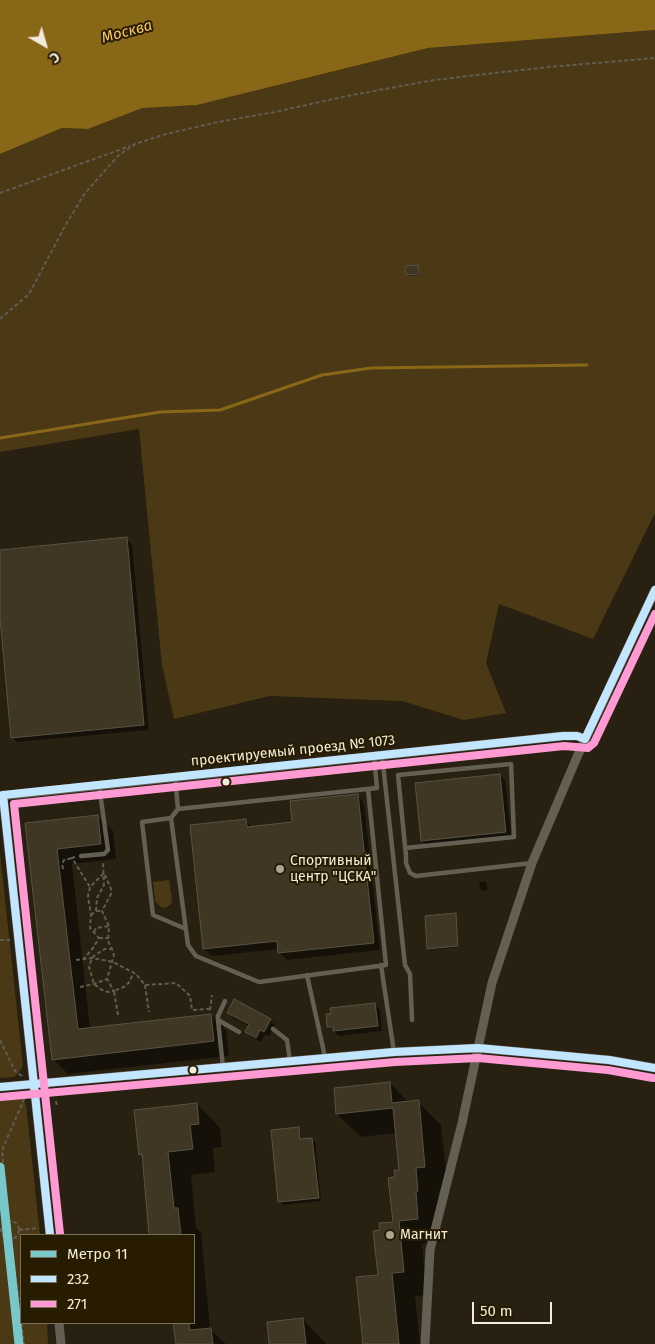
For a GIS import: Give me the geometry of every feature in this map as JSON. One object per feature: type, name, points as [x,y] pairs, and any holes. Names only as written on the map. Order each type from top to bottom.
[{"type":"street","points":[[425,1344],[430,1250],[462,1123],[492,983],[532,863],[586,739],[655,590]]},
{"type":"street","name":"проектируемый проезд № 1073","points":[[1,796],[563,736],[577,736],[586,739]]},
{"type":"street","points":[[1,796],[50,1234]]},
{"type":"street","points":[[0,1087],[394,1052],[478,1048],[609,1060],[655,1068]]},
{"type":"street","points":[[59,1324],[61,1344]]},
{"type":"lane","points":[[178,809],[377,788],[378,755]]},
{"type":"lane","points":[[378,755],[406,965],[410,974],[412,1020]]},
{"type":"lane","points":[[405,848],[514,837],[511,764],[398,775],[406,863],[410,873],[416,876],[532,863]]},
{"type":"lane","points":[[175,777],[178,809],[171,818],[142,822],[153,915],[186,929]]},
{"type":"lane","points":[[81,856],[102,854],[108,850],[99,785]]},
{"type":"lane","points":[[171,818],[188,946],[196,956],[259,982],[386,965],[368,789]]},
{"type":"lane","points":[[381,965],[394,1052]]},
{"type":"lane","points":[[307,975],[325,1059]]},
{"type":"lane","points":[[223,1068],[218,1018],[225,1001]]},
{"type":"lane","points":[[218,1018],[239,1032]]},
{"type":"lane","points":[[273,1029],[287,1040],[290,1062]]},
{"type":"path","points":[[0,194],[135,144],[166,134],[218,122],[434,80],[638,58],[655,58]]},
{"type":"path","points":[[0,319],[29,294],[65,226],[85,194],[118,156],[135,144]]},
{"type":"path","points":[[91,916],[96,911],[97,898],[104,885],[102,854]]},
{"type":"path","points":[[63,869],[62,864],[64,860],[81,856]]},
{"type":"path","points":[[72,858],[90,887]]},
{"type":"path","points":[[104,873],[90,887],[88,903],[91,916],[90,928],[99,938],[109,938]]},
{"type":"path","points":[[102,911],[111,894],[111,889],[104,873]]},
{"type":"path","points":[[96,911],[102,911]]},
{"type":"path","points":[[102,911],[109,926],[109,938],[114,955],[107,979],[114,991],[118,1015]]},
{"type":"path","points":[[93,932],[96,928],[109,926]]},
{"type":"path","points":[[83,960],[99,938]]},
{"type":"path","points":[[0,940],[11,940]]},
{"type":"path","points":[[112,949],[99,952],[92,958],[89,967],[94,984],[102,990],[114,991],[126,986],[133,973]]},
{"type":"path","points":[[76,960],[92,958],[112,962],[133,973],[144,985],[149,1012]]},
{"type":"path","points":[[80,987],[107,979]]},
{"type":"path","points":[[144,985],[176,983],[190,996],[192,1010],[210,1010]]},
{"type":"path","points":[[212,994],[210,1010],[213,1016],[218,1018]]},
{"type":"path","points":[[0,1040],[15,1071],[34,1085]]},
{"type":"path","points":[[8,1221],[2,1150],[25,1097]]},
{"type":"path","points":[[56,1101],[57,1107]]},
{"type":"path","points":[[8,1221],[14,1222],[19,1230],[17,1236],[11,1239],[4,1238],[0,1232],[2,1225],[8,1221]]},
{"type":"path","points":[[19,1230],[42,1228]]},
{"type":"path","points":[[11,1239],[20,1312]]},
{"type":"path","points":[[22,1324],[24,1344]]},
{"type":"shaded area","points":[[655,30],[655,513],[593,639],[499,604],[486,663],[506,713],[464,720],[402,701],[270,696],[174,719],[162,665],[139,429],[0,452],[0,154],[62,128],[88,129],[142,107],[197,105],[428,48]]},
{"type":"shaded area","points":[[0,853],[23,1066],[14,1077],[0,1078]]},
{"type":"shaded area","points":[[169,880],[171,904],[162,908],[155,901],[153,882]]},
{"type":"shaded area","points":[[18,1094],[22,1096],[26,1105],[40,1234],[20,1234],[20,1324],[47,1324],[48,1344],[0,1344],[0,1096]]},
{"type":"water","name":"Москва","points":[[0,0],[655,0],[655,30],[428,48],[197,105],[142,108],[88,129],[62,128],[0,154]]},
{"type":"building","points":[[418,265],[419,274],[406,275],[405,266]]},
{"type":"building","points":[[127,537],[144,725],[11,738],[0,618],[0,550]]},
{"type":"building","points":[[500,774],[506,832],[421,841],[415,783]]},
{"type":"building","name":"Спортивный центр \"ЦСКА\"","points":[[358,794],[374,943],[278,953],[277,941],[203,949],[190,825],[246,819],[247,827],[292,822],[290,801]]},
{"type":"building","points":[[98,815],[101,844],[57,849],[78,1029],[211,1014],[214,1041],[52,1060],[25,823]]},
{"type":"building","points":[[456,913],[458,946],[427,949],[425,916]]},
{"type":"building","points":[[234,999],[271,1019],[264,1032],[260,1030],[256,1038],[245,1032],[249,1024],[227,1013]]},
{"type":"building","points":[[375,1003],[378,1026],[333,1031],[333,1027],[327,1027],[326,1014],[331,1014],[330,1008]]},
{"type":"building","points":[[390,1082],[392,1103],[419,1100],[425,1167],[416,1168],[418,1219],[399,1221],[404,1272],[392,1273],[399,1344],[363,1344],[356,1277],[378,1275],[373,1231],[380,1230],[379,1223],[393,1222],[388,1178],[395,1177],[394,1170],[399,1170],[393,1108],[336,1114],[334,1088]]},
{"type":"building","points":[[197,1103],[199,1124],[190,1125],[193,1149],[168,1152],[174,1208],[178,1208],[181,1234],[149,1234],[142,1154],[139,1155],[134,1110]]},
{"type":"building","points":[[299,1127],[300,1139],[312,1138],[319,1198],[278,1202],[271,1130]]},
{"type":"building","points":[[303,1318],[306,1344],[269,1344],[267,1322]]},
{"type":"building","points":[[173,1324],[189,1324],[190,1330],[211,1328],[213,1344],[176,1344]]},
{"type":"waterway","points":[[0,438],[160,412],[220,410],[322,375],[371,368],[587,365]]},
{"type":"metro line","name":"11","points":[[0,1167],[19,1344]]},
{"type":"transit line","name":"232","points":[[50,1234],[3,795],[563,736],[577,736],[585,739],[655,590]]},
{"type":"transit line","name":"271","points":[[60,1234],[14,804],[564,746],[588,748],[594,743],[655,614]]},
{"type":"transit line","name":"232","points":[[0,1087],[394,1052],[478,1048],[609,1060],[655,1068]]},
{"type":"transit line","name":"271","points":[[1,1097],[395,1062],[478,1058],[608,1070],[653,1078]]},
{"type":"place","name":"Спортивный центр \"ЦСКА\"","points":[[280,869]]},
{"type":"place","name":"Магнит","points":[[390,1235]]}]
